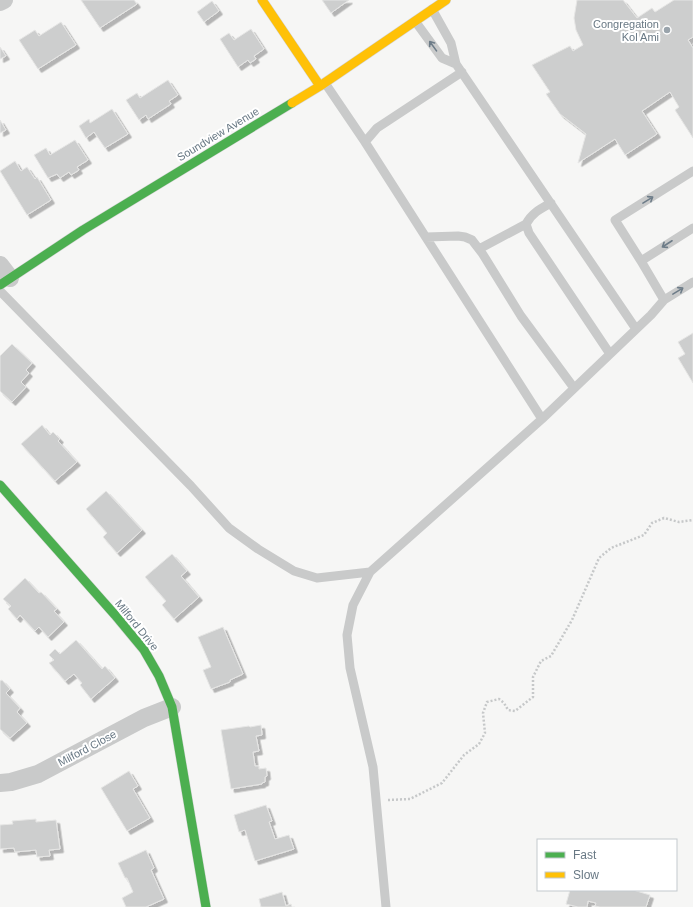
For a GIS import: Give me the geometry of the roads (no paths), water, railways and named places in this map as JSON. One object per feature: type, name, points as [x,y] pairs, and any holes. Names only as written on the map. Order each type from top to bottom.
[{"type":"street","points":[[0,2],[4,0]]},
{"type":"street","points":[[262,0],[322,85]]},
{"type":"street","name":"Soundview Avenue","points":[[2,280],[322,85],[446,0]]},
{"type":"street","name":"Milford Drive","points":[[0,486],[115,615],[144,650],[159,676],[172,707],[206,907]]},
{"type":"street","name":"Milford Close","points":[[0,783],[12,782],[38,774],[144,718],[172,707]]},
{"type":"lane","points":[[432,10],[451,43],[456,64],[636,329]]},
{"type":"lane","points":[[415,21],[442,58],[456,64]]},
{"type":"lane","points":[[365,142],[377,128],[462,72]]},
{"type":"lane","points":[[322,85],[365,142],[542,419]]},
{"type":"lane","points":[[664,300],[642,261],[615,220],[693,171]]},
{"type":"lane","points":[[479,249],[526,224],[536,211],[551,203]]},
{"type":"lane","points":[[526,224],[530,233],[610,354]]},
{"type":"lane","points":[[642,261],[693,228]]},
{"type":"lane","points":[[426,237],[458,236],[472,240],[521,316],[574,388]]},
{"type":"lane","points":[[2,280],[229,528],[258,549],[294,570],[317,578],[370,572]]},
{"type":"lane","points":[[386,907],[373,767],[350,668],[347,635],[353,605],[370,572],[542,419],[651,315],[664,300],[693,282]]},
{"type":"place","name":"Congregation Kol Ami","points":[[667,30]]}]
